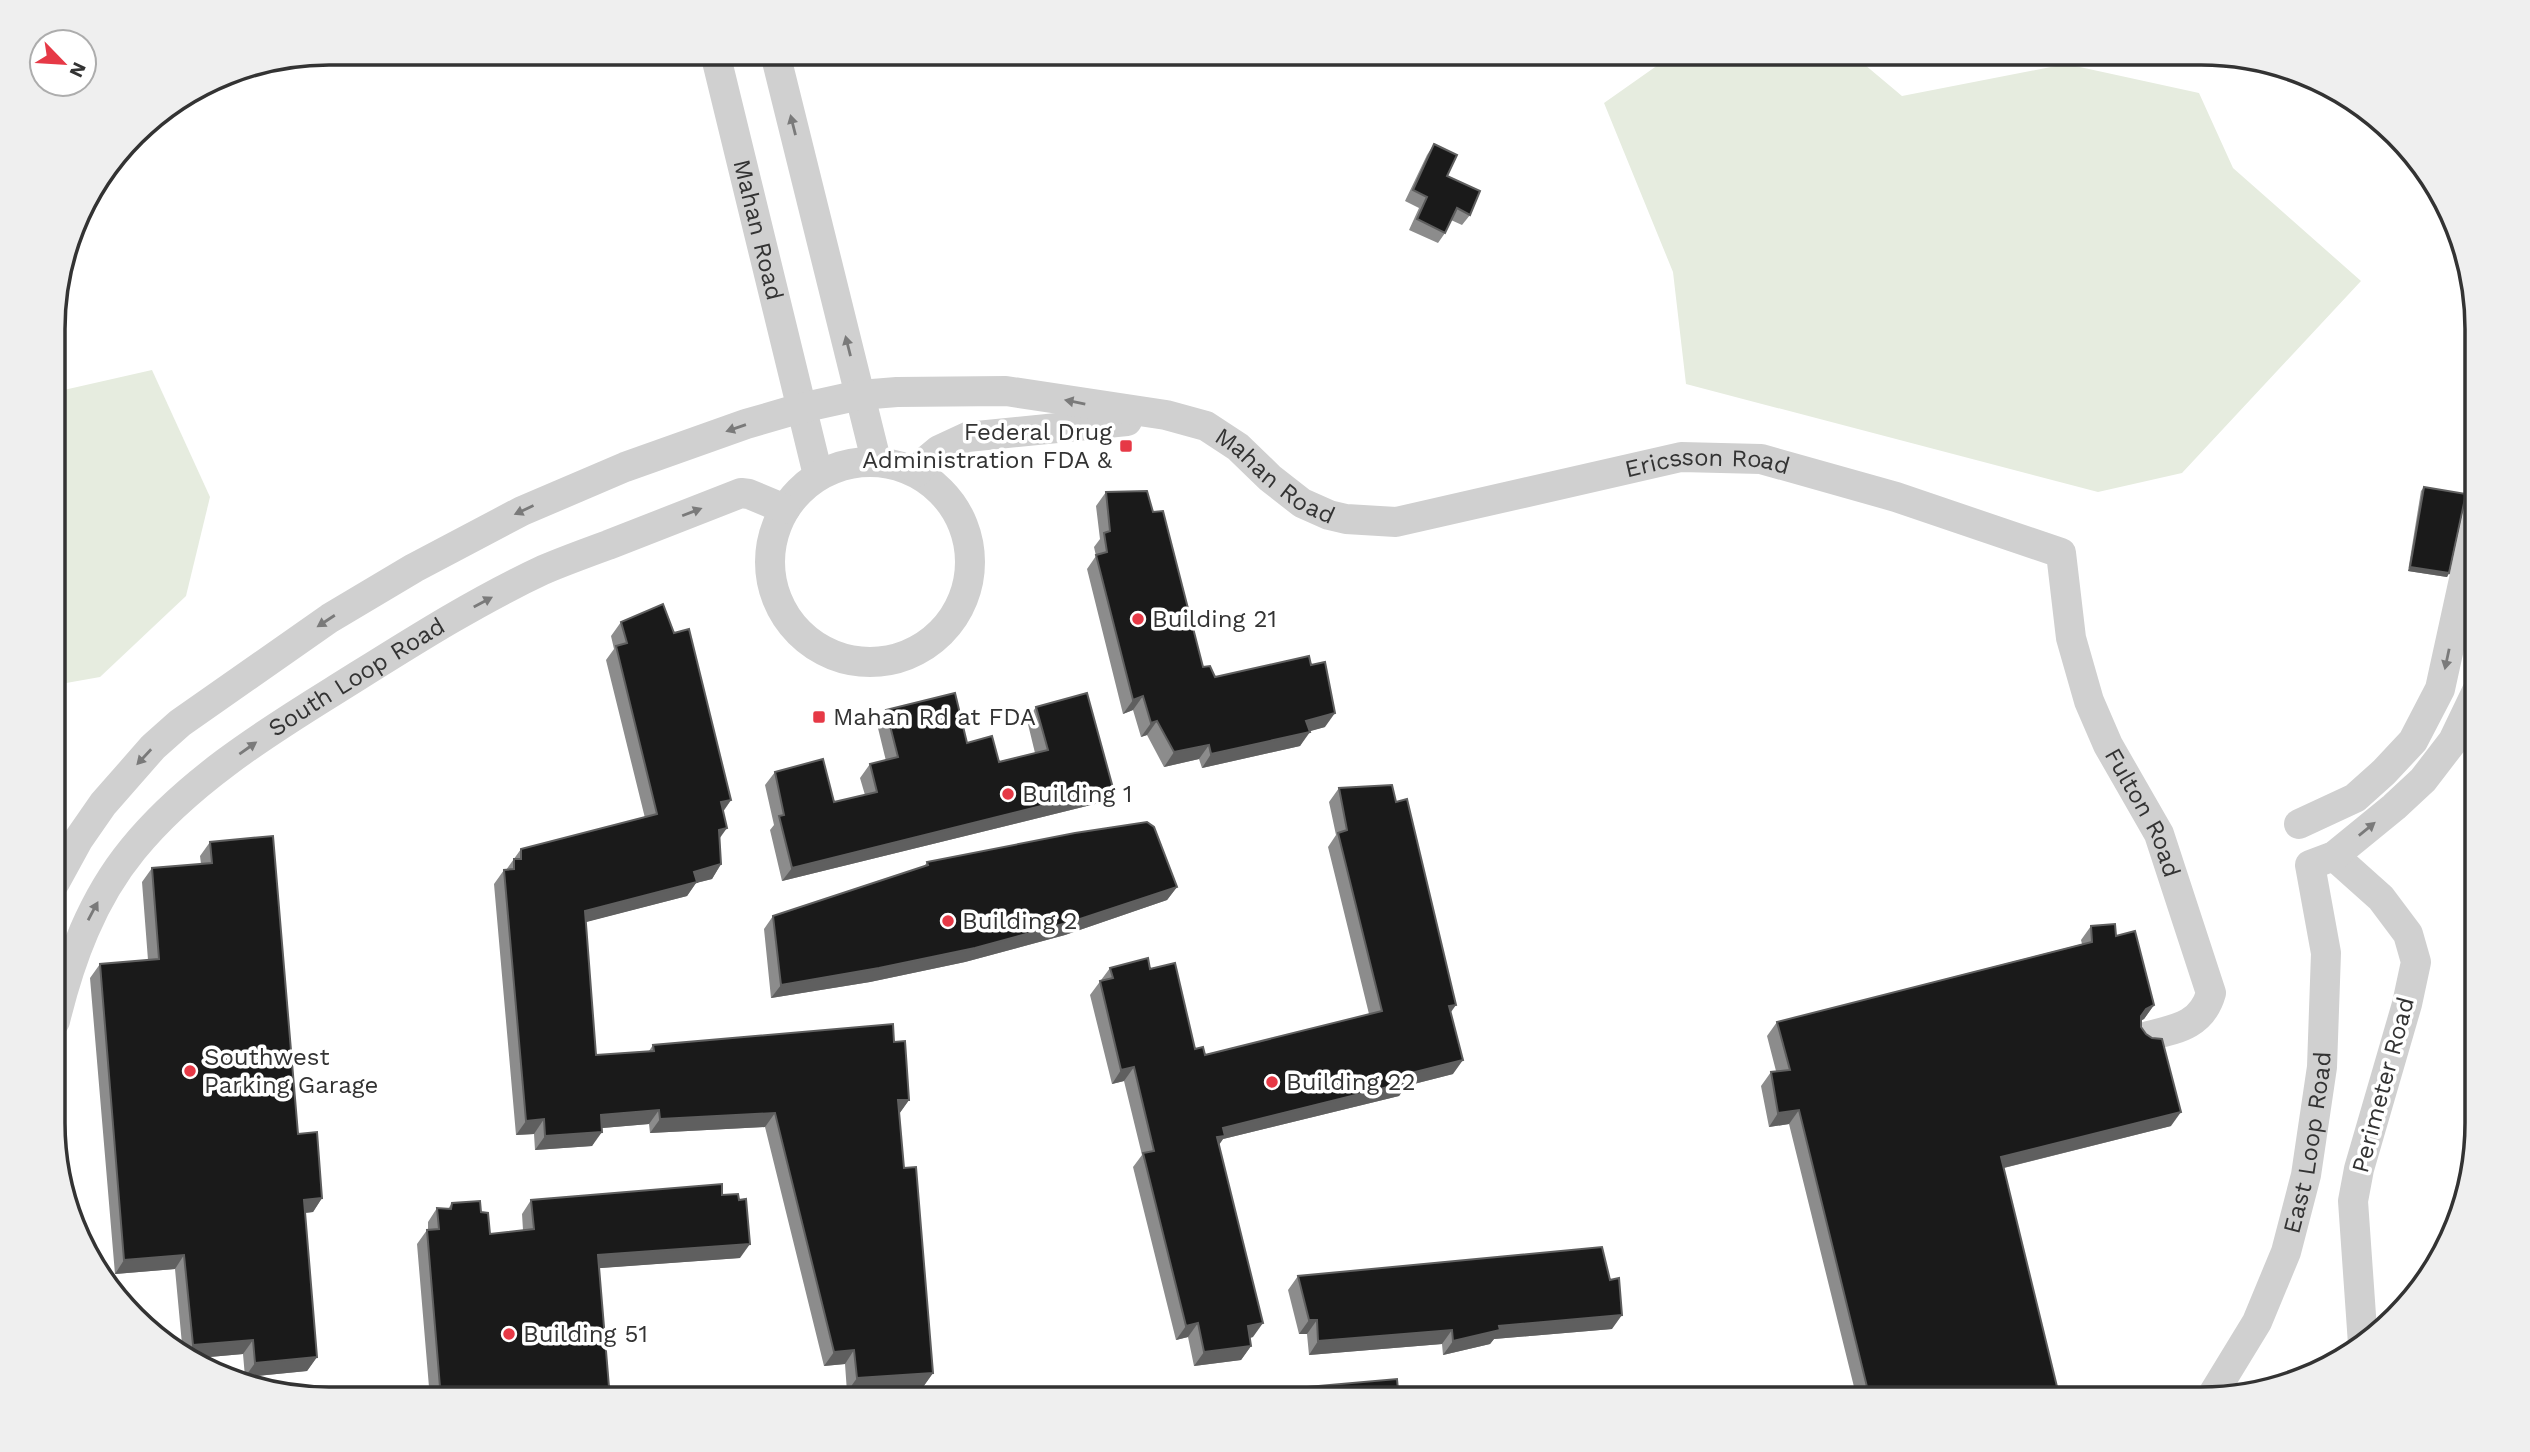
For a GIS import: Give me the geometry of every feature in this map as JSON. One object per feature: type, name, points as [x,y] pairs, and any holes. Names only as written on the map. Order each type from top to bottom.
[{"type":"street","name":"Mahan Road","points":[[718,65],[818,475]]},
{"type":"street","points":[[778,65],[876,460]]},
{"type":"street","name":"Mahan Road","points":[[801,408],[860,395],[1006,391],[1167,415],[1206,426],[1238,447],[1270,478],[1302,503],[1346,519]]},
{"type":"street","points":[[65,864],[103,804],[153,747],[235,682],[330,618],[414,568],[550,498],[625,467],[746,424],[801,408]]},
{"type":"street","name":"Mahan Road","points":[[917,472],[939,450],[967,437],[1107,424],[1167,415]]},
{"type":"street","name":"Ericsson Road","points":[[1346,519],[1396,522],[1682,457],[1760,459],[1896,496],[2061,553]]},
{"type":"street","points":[[876,460],[917,472],[939,491],[951,508],[965,540],[968,573],[960,604],[948,625],[928,647],[906,659],[880,664],[842,657],[813,641],[788,615],[776,590],[773,560],[776,531],[785,509],[801,487],[836,466],[855,461],[876,460]]},
{"type":"street","name":"South Loop Road","points":[[65,985],[85,926],[132,850],[194,787],[275,729],[433,629],[544,570],[741,493],[785,509]]},
{"type":"street","name":"Fulton Road","points":[[2061,553],[2071,638],[2089,701],[2108,746],[2159,834],[2211,993],[2207,1006],[2182,1028],[2148,1036]]},
{"type":"street","points":[[2298,824],[2355,798],[2413,741],[2441,689],[2465,576]]},
{"type":"street","points":[[2322,861],[2394,807],[2423,780],[2453,741],[2465,716]]},
{"type":"street","name":"Perimeter Road","points":[[2322,861],[2381,898],[2407,934],[2416,962],[2407,1004],[2359,1169],[2353,1201],[2362,1333]]},
{"type":"street","name":"East Loop Road","points":[[2217,1387],[2257,1322],[2286,1252],[2306,1175],[2322,1067],[2326,953],[2322,861]]},
{"type":"shaded area","points":[[1658,65],[1865,65],[1902,96],[2071,65],[2199,93],[2233,168],[2361,281],[2182,473],[2098,492],[1686,384],[1673,272],[1604,103]]},
{"type":"shaded area","points":[[152,370],[210,497],[186,596],[100,677],[65,683],[65,390]]},
{"type":"building","points":[[1434,144],[1457,155],[1447,176],[1480,191],[1470,215],[1457,208],[1445,233],[1417,219],[1427,197],[1413,190]]},
{"type":"building","points":[[2424,487],[2465,494],[2449,573],[2410,567]]},
{"type":"building","name":"Building 21","points":[[1147,491],[1153,512],[1163,511],[1203,667],[1210,666],[1215,677],[1309,656],[1311,665],[1325,662],[1335,713],[1306,721],[1310,732],[1211,754],[1209,745],[1174,752],[1157,721],[1151,723],[1143,696],[1133,700],[1096,555],[1107,552],[1104,533],[1110,531],[1106,492]]},
{"type":"building","points":[[663,604],[674,633],[689,629],[731,800],[721,802],[727,828],[719,830],[721,864],[694,872],[697,882],[585,911],[596,1055],[654,1051],[653,1045],[893,1024],[894,1042],[905,1041],[909,1100],[898,1100],[904,1168],[916,1167],[933,1373],[857,1378],[854,1350],[834,1352],[775,1113],[660,1119],[659,1110],[601,1115],[602,1132],[545,1136],[544,1119],[526,1121],[504,870],[514,869],[514,859],[521,859],[521,849],[657,814],[616,646],[627,643],[621,622]]},
{"type":"building","points":[[955,693],[967,743],[992,736],[999,762],[1048,750],[1036,707],[1087,693],[1113,788],[792,868],[779,816],[784,815],[775,772],[823,759],[834,802],[877,792],[870,764],[898,757],[886,710]]},
{"type":"building","name":"Building 22","points":[[1392,785],[1396,802],[1407,799],[1456,1005],[1449,1006],[1463,1060],[1407,1074],[1408,1082],[1223,1128],[1225,1136],[1217,1137],[1263,1323],[1248,1326],[1251,1346],[1204,1352],[1198,1323],[1186,1326],[1143,1153],[1154,1151],[1134,1067],[1121,1070],[1100,981],[1113,978],[1110,968],[1148,958],[1150,969],[1175,963],[1195,1049],[1203,1047],[1205,1055],[1382,1011],[1338,833],[1347,830],[1339,788]]},
{"type":"building","name":"Building 2","points":[[1147,822],[1154,827],[1177,887],[1074,921],[975,948],[781,985],[773,916],[928,865],[927,862]]},
{"type":"building","name":"Southwest Parking Garage","points":[[273,836],[298,1134],[317,1132],[322,1198],[304,1200],[317,1357],[255,1363],[253,1340],[193,1345],[184,1255],[124,1260],[100,964],[159,959],[152,868],[212,863],[210,842]]},
{"type":"building","points":[[2115,924],[2116,936],[2135,931],[2154,1005],[2146,1009],[2141,1016],[2141,1027],[2152,1038],[2162,1039],[2181,1112],[2001,1157],[2057,1387],[1867,1387],[1799,1110],[1778,1113],[1771,1072],[1790,1070],[1777,1022],[2092,942],[2091,926]]},
{"type":"building","name":"Building 51","points":[[722,1184],[722,1195],[738,1194],[739,1200],[746,1199],[750,1244],[598,1255],[609,1387],[440,1387],[427,1230],[439,1229],[437,1208],[451,1209],[452,1203],[480,1201],[481,1212],[488,1213],[490,1234],[534,1229],[531,1200]]},
{"type":"building","points":[[1602,1247],[1610,1280],[1619,1278],[1622,1315],[1499,1326],[1500,1330],[1453,1341],[1452,1330],[1318,1341],[1317,1320],[1309,1320],[1298,1276]]},
{"type":"building","points":[[1397,1379],[1398,1387],[1307,1387]]},
{"type":"place","name":"Federal Drug Administration FDA &","points":[[1126,446]]},
{"type":"place","name":"Building 21","points":[[1138,619]]},
{"type":"place","name":"Mahan Rd at FDA","points":[[819,717]]},
{"type":"place","name":"Building 1","points":[[1008,794]]},
{"type":"place","name":"Building 2","points":[[948,921]]},
{"type":"place","name":"Southwest Parking Garage","points":[[190,1071]]},
{"type":"place","name":"Building 22","points":[[1272,1082]]},
{"type":"place","name":"Building 51","points":[[509,1334]]}]
